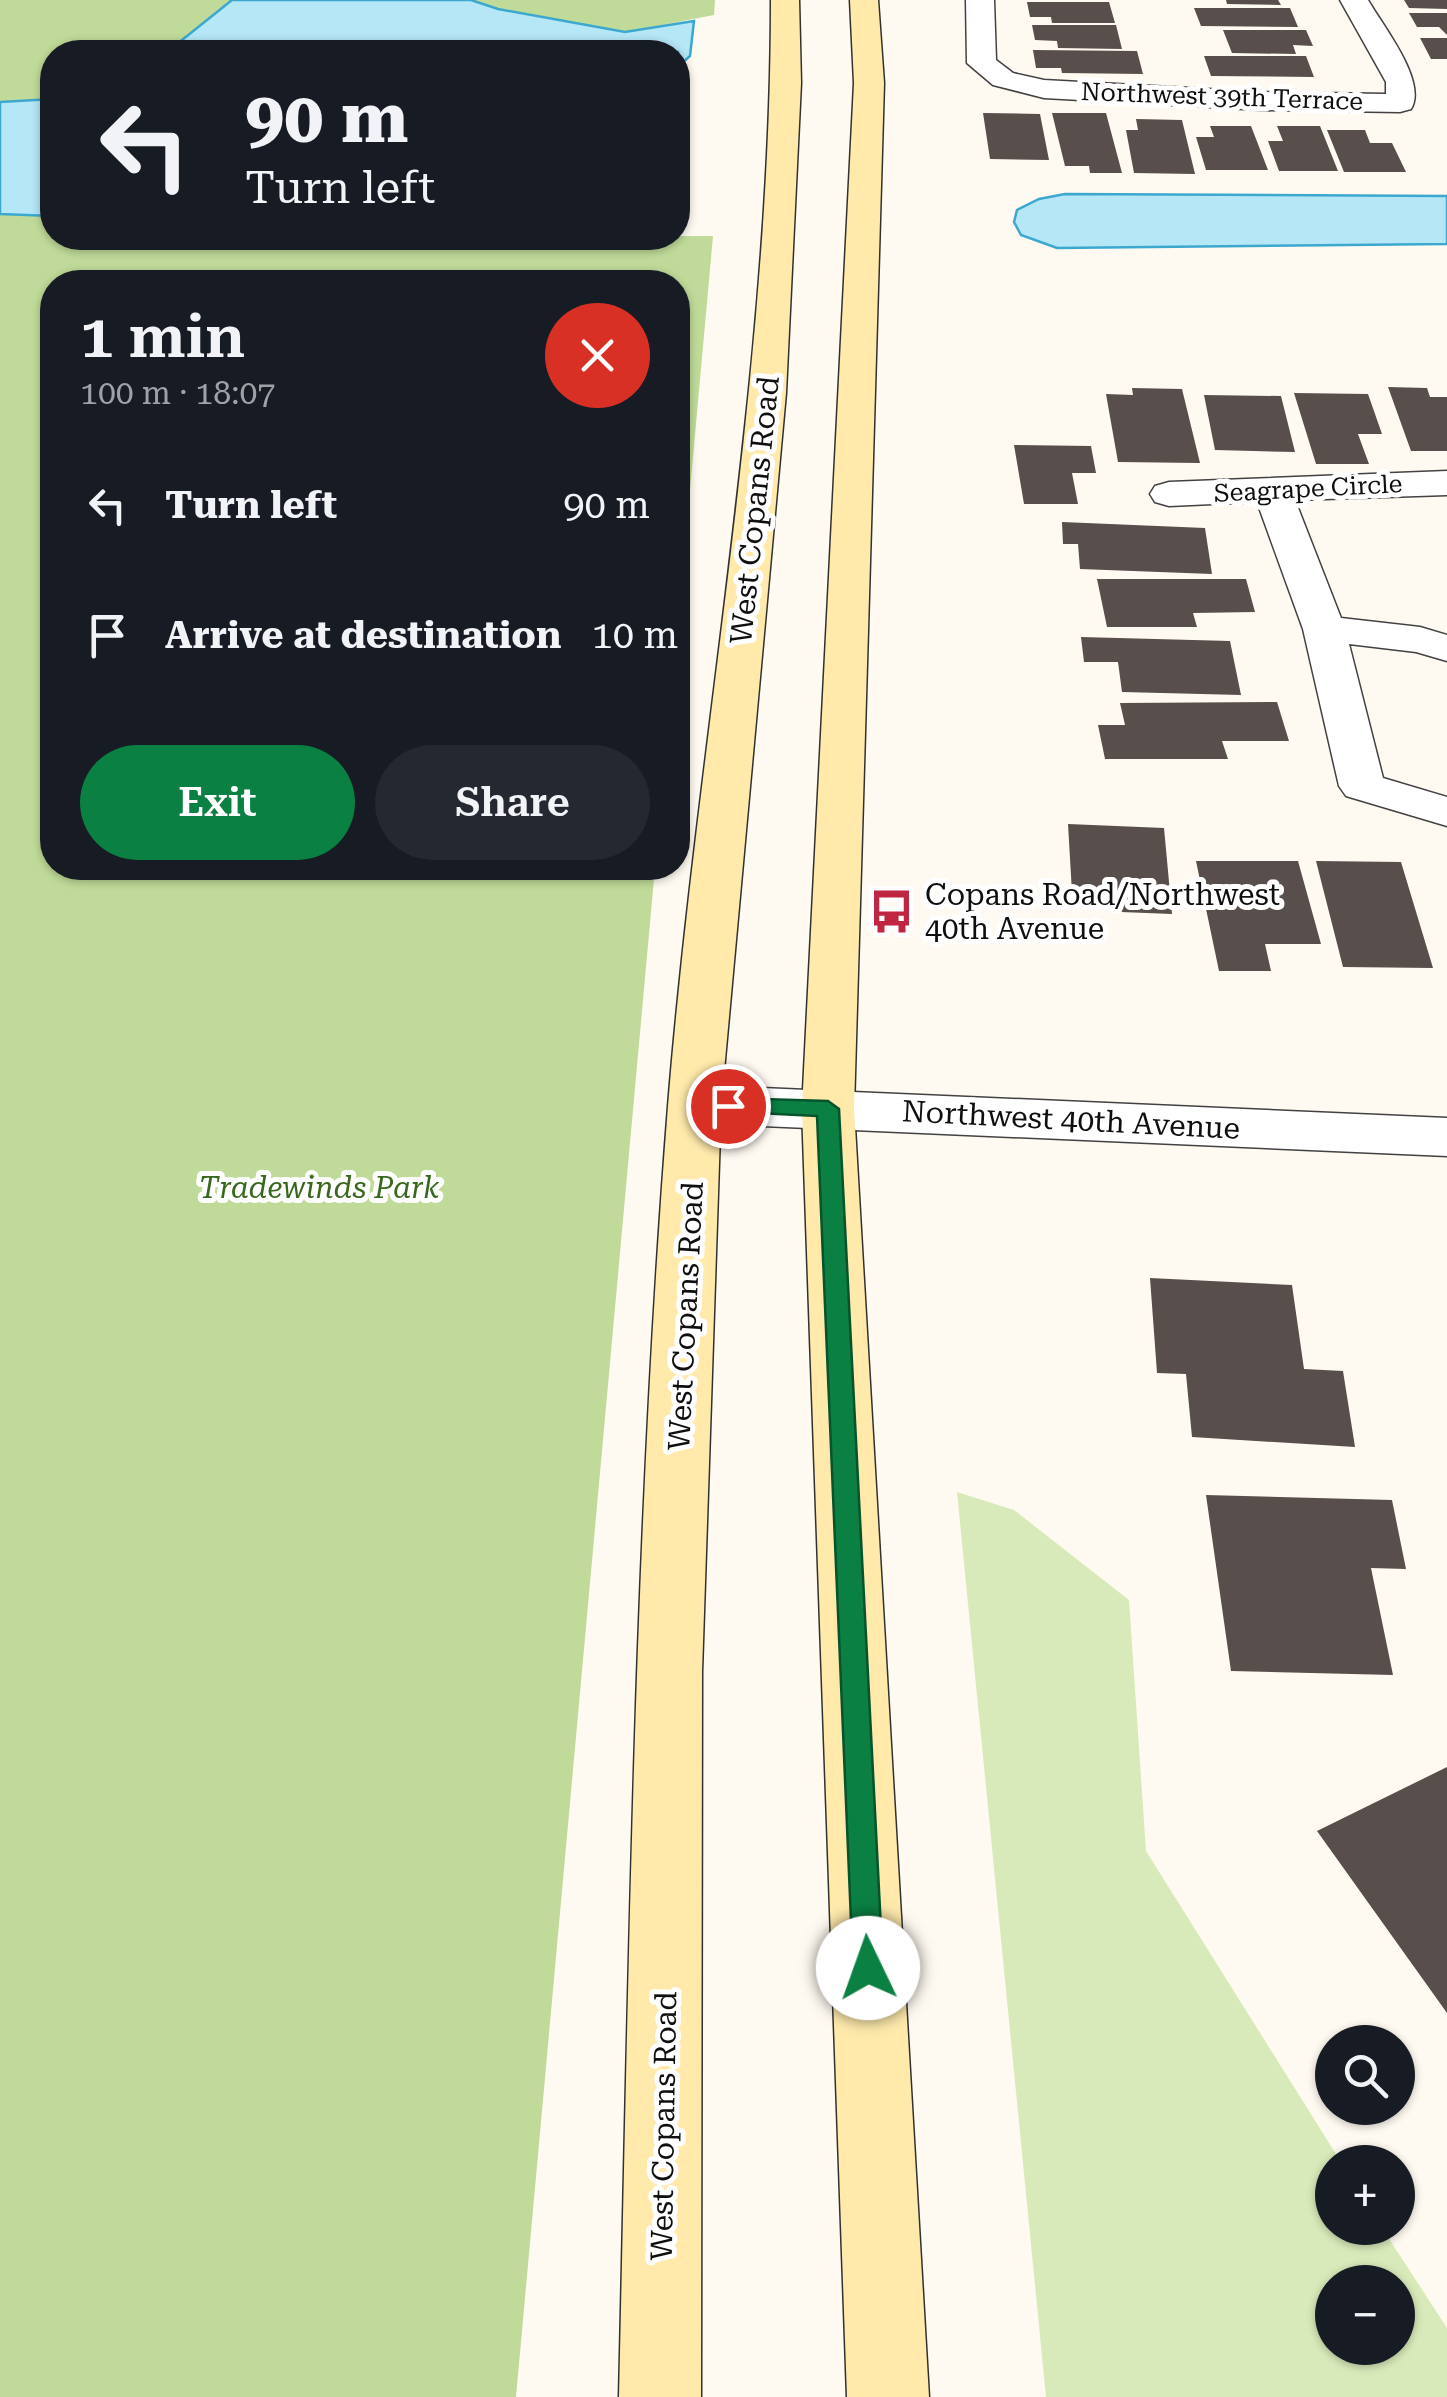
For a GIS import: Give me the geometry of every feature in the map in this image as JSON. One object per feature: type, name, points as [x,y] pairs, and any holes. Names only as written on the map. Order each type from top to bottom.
[{"type":"main road","name":"West Copans Road","points":[[660,2397],[670,1672],[695,1104],[768,393],[786,83],[785,0]]},
{"type":"main road","points":[[864,0],[869,102],[828,1109],[888,2397]]},
{"type":"street","name":"Northwest 39th Terrace","points":[[980,0],[982,62],[1003,79],[1044,89],[1262,101],[1400,103],[1401,82],[1354,0]]},
{"type":"street","name":"Seagrape Circle","points":[[1169,494],[1273,492],[1367,482],[1447,484]]},
{"type":"street","points":[[1273,492],[1324,629],[1362,786],[1447,812]]},
{"type":"street","points":[[1324,629],[1420,640],[1447,648]]},
{"type":"street","name":"Northwest 40th Avenue","points":[[695,1104],[1447,1138]]},
{"type":"green space","points":[[0,0],[232,0],[182,40],[40,40],[40,100],[0,102]]},
{"type":"green space","points":[[471,0],[715,0],[714,15],[626,32],[498,9]]},
{"type":"green space","name":"Tradewinds Park","points":[[0,209],[40,211],[40,250],[690,250],[690,236],[713,236],[690,490],[690,270],[40,270],[40,880],[654,880],[516,2397],[0,2397]]},
{"type":"green space","points":[[957,1492],[1014,1510],[1129,1600],[1146,1851],[1330,2145],[1315,2145],[1315,2245],[1393,2245],[1406,2265],[1315,2265],[1315,2365],[1415,2365],[1415,2279],[1447,2328],[1447,2397],[1046,2397]]},
{"type":"water","points":[[232,0],[471,0],[498,9],[625,32],[694,21],[690,56],[690,40],[182,40]]},
{"type":"water","points":[[40,100],[40,216],[0,214],[0,102]]},
{"type":"water","points":[[1065,194],[1447,196],[1447,244],[1057,248],[1021,235],[1014,222],[1017,210],[1039,199]]},
{"type":"building","points":[[1226,0],[1278,0],[1281,5],[1227,4]]},
{"type":"building","points":[[1404,0],[1447,0],[1447,9],[1409,8]]},
{"type":"building","points":[[1027,2],[1109,2],[1115,23],[1052,23],[1051,17],[1030,17]]},
{"type":"building","points":[[1194,8],[1290,8],[1298,27],[1201,26]]},
{"type":"building","points":[[1409,13],[1447,13],[1447,35],[1439,27],[1417,27]]},
{"type":"building","points":[[1032,25],[1116,25],[1122,49],[1058,48],[1057,41],[1035,40]]},
{"type":"building","points":[[1223,30],[1306,30],[1313,46],[1293,45],[1296,54],[1232,53]]},
{"type":"building","points":[[1420,38],[1447,38],[1447,59],[1431,59]]},
{"type":"building","points":[[1033,50],[1137,51],[1143,74],[1062,73],[1061,68],[1036,68]]},
{"type":"building","points":[[1204,56],[1306,56],[1314,77],[1211,76]]},
{"type":"building","points":[[983,113],[1040,114],[1049,160],[990,159]]},
{"type":"building","points":[[1052,113],[1106,113],[1122,173],[1090,173],[1089,166],[1065,166]]},
{"type":"building","points":[[1136,119],[1182,120],[1195,174],[1134,173],[1126,130],[1138,130]]},
{"type":"building","points":[[1210,126],[1251,126],[1268,170],[1206,170],[1196,137],[1214,137]]},
{"type":"building","points":[[1277,126],[1320,126],[1338,171],[1279,171],[1268,141],[1283,141]]},
{"type":"building","points":[[1327,130],[1365,130],[1370,143],[1392,143],[1406,172],[1344,172]]},
{"type":"building","points":[[1388,387],[1427,388],[1430,397],[1447,397],[1447,451],[1411,451]]},
{"type":"building","points":[[1132,388],[1182,389],[1200,463],[1118,462],[1106,394],[1133,395]]},
{"type":"building","points":[[1294,393],[1368,394],[1382,434],[1358,434],[1369,464],[1316,464]]},
{"type":"building","points":[[1204,395],[1281,396],[1295,452],[1215,450]]},
{"type":"building","points":[[1014,445],[1091,446],[1096,473],[1072,473],[1078,504],[1024,504]]},
{"type":"building","points":[[1062,522],[1205,528],[1212,574],[1080,569],[1078,544],[1063,544]]},
{"type":"building","points":[[1097,579],[1246,579],[1255,612],[1193,613],[1197,627],[1107,627]]},
{"type":"building","points":[[1081,637],[1230,641],[1241,695],[1122,692],[1118,662],[1084,662]]},
{"type":"building","points":[[1277,702],[1289,741],[1222,741],[1228,759],[1105,759],[1098,725],[1125,725],[1120,703]]},
{"type":"building","points":[[1068,824],[1164,828],[1172,914],[1121,912],[1120,895],[1072,893]]},
{"type":"building","points":[[1196,861],[1298,861],[1321,944],[1265,944],[1271,971],[1219,971]]},
{"type":"building","points":[[1316,861],[1401,862],[1433,968],[1343,967]]},
{"type":"building","points":[[1150,1278],[1292,1285],[1304,1369],[1343,1371],[1355,1447],[1192,1437],[1186,1374],[1157,1373]]},
{"type":"building","points":[[1206,1495],[1392,1500],[1406,1569],[1371,1568],[1393,1675],[1231,1671]]},
{"type":"building","points":[[1447,1767],[1447,2013],[1317,1831]]},
{"type":"place","name":"Copans Road/Northwest 40th Avenue","points":[[892,912]]},
{"type":"route","points":[[728,1106],[828,1109],[868,1968]]}]
